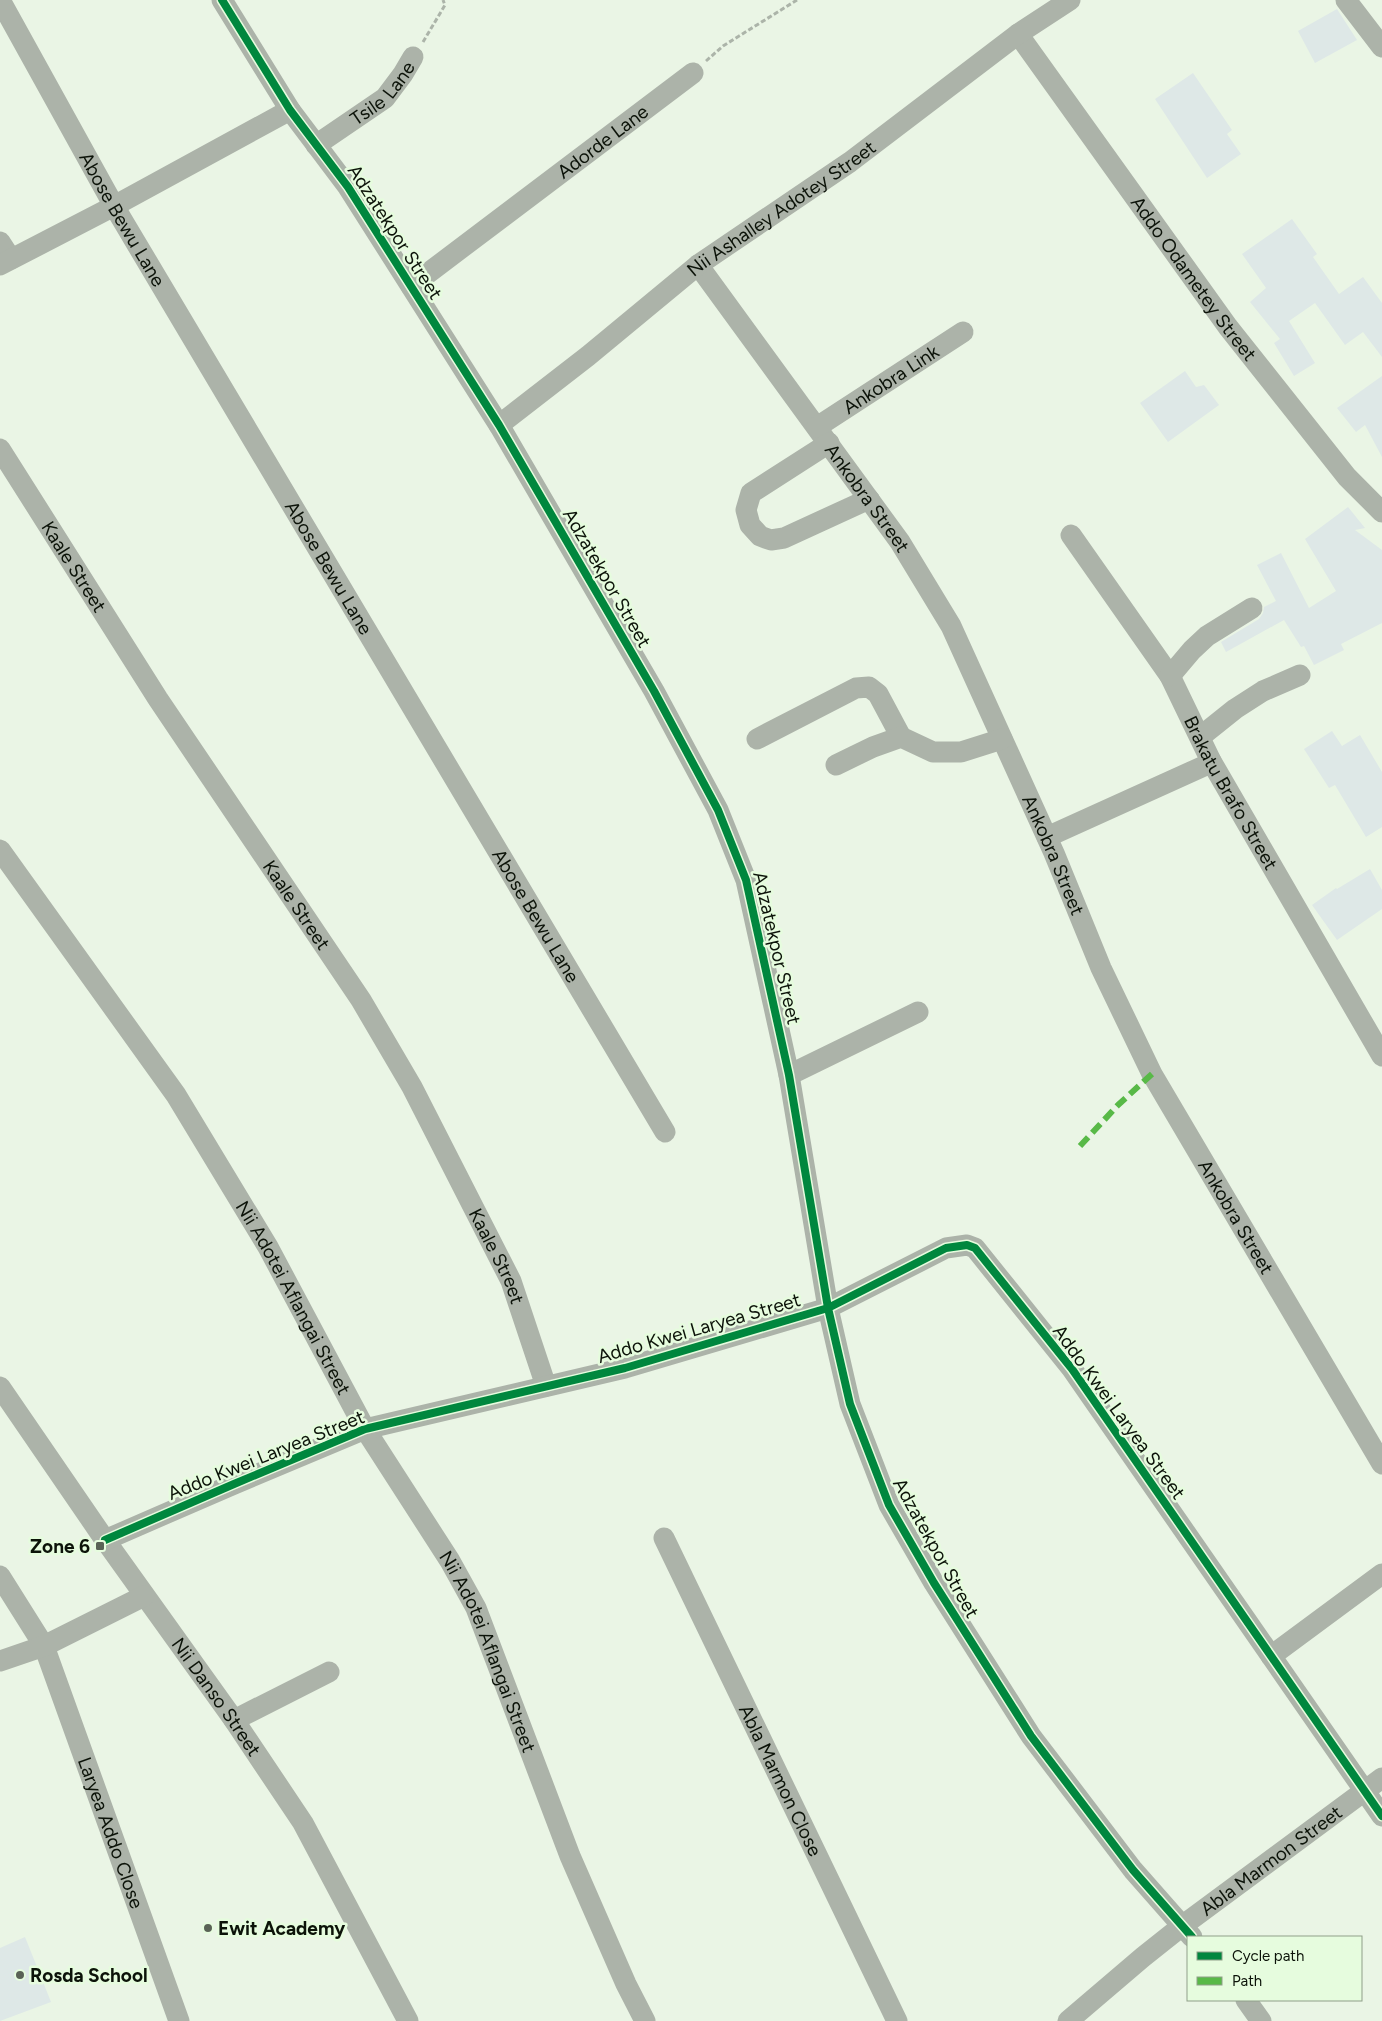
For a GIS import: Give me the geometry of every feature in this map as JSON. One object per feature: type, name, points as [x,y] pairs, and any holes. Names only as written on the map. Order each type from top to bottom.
[{"type":"street","name":"Abose Bewu Lane","points":[[0,0],[114,206],[665,1132]]},
{"type":"street","name":"Adzatekpor Street","points":[[222,0],[290,110],[348,187],[498,425],[654,691],[718,810],[746,880],[789,1075],[828,1308],[850,1404],[894,1513],[934,1584],[1031,1736],[1133,1870],[1187,1932]]},
{"type":"street","name":"Nii Ashalley Adotey Street","points":[[498,425],[588,356],[698,265],[850,162],[1018,34],[1070,0]]},
{"type":"street","points":[[1346,0],[1382,48]]},
{"type":"street","name":"Addo Odametey Street","points":[[1018,34],[1228,327],[1346,477],[1382,512]]},
{"type":"street","name":"Tsile Lane","points":[[316,145],[385,98],[404,74],[413,57]]},
{"type":"street","name":"Adorde Lane","points":[[411,286],[693,73]]},
{"type":"street","points":[[4,255],[114,206],[290,110]]},
{"type":"street","name":"Ankobra Street","points":[[698,265],[900,542],[951,626],[1047,837],[1101,968],[1152,1074],[1382,1464]]},
{"type":"street","name":"Ankobra Link","points":[[869,499],[796,534],[771,540],[760,536],[750,525],[746,510],[751,493],[823,435],[963,332]]},
{"type":"street","name":"Kaale Street","points":[[0,449],[158,700],[362,1000],[412,1087],[511,1281],[546,1386]]},
{"type":"street","name":"Brakatu Brafo Street","points":[[1071,535],[1170,676],[1211,761],[1382,1056]]},
{"type":"street","points":[[1170,676],[1192,650],[1207,636],[1252,608]]},
{"type":"street","points":[[1200,737],[1235,709],[1264,691],[1300,675]]},
{"type":"street","points":[[757,739],[856,688],[869,687],[878,694],[901,737],[933,752],[961,752],[1002,739]]},
{"type":"street","points":[[836,765],[873,747],[901,737]]},
{"type":"street","points":[[1047,837],[1204,766],[1211,761]]},
{"type":"street","name":"Nii Adotei Aflangai Street","points":[[0,850],[176,1095],[268,1247],[365,1430],[450,1561],[476,1608],[570,1856],[626,1984],[645,2021]]},
{"type":"street","points":[[789,1075],[918,1012]]},
{"type":"street","name":"Addo Kwei Laryea Street","points":[[105,1540],[365,1430],[625,1368],[828,1308],[946,1248],[967,1244],[975,1248],[1072,1369],[1382,1816]]},
{"type":"street","name":"Nii Danso Street","points":[[0,1387],[144,1596],[234,1720],[303,1823],[408,2021]]},
{"type":"street","name":"Abla Marmon Close","points":[[664,1538],[898,2021]]},
{"type":"street","points":[[1271,1656],[1382,1574]]},
{"type":"street","name":"Laryea Addo Close","points":[[0,1576],[44,1646],[179,2021]]},
{"type":"street","points":[[0,1662],[44,1646],[144,1596]]},
{"type":"street","points":[[234,1720],[329,1672]]},
{"type":"street","name":"Abla Marmon Street","points":[[1068,2021],[1143,1957],[1187,1932],[1382,1778]]},
{"type":"street","points":[[1247,2001],[1261,2021]]},
{"type":"path","points":[[693,73],[723,46],[797,0]]},
{"type":"building","points":[[1337,9],[1357,40],[1315,63],[1298,31]]},
{"type":"building","points":[[1193,73],[1232,130],[1227,134],[1241,154],[1207,178],[1155,99]]},
{"type":"building","points":[[1292,219],[1317,254],[1313,257],[1339,294],[1363,277],[1382,303],[1382,357],[1363,332],[1345,345],[1315,303],[1289,321],[1315,363],[1294,376],[1274,343],[1280,339],[1250,302],[1266,288],[1242,254]]},
{"type":"building","points":[[1185,371],[1196,387],[1204,385],[1219,405],[1168,442],[1140,403]]},
{"type":"building","points":[[1382,376],[1382,457],[1365,425],[1356,432],[1337,408]]},
{"type":"building","points":[[1348,507],[1365,528],[1355,530],[1382,550],[1382,623],[1341,644],[1344,650],[1314,665],[1304,646],[1301,647],[1284,620],[1226,652],[1221,642],[1259,619],[1264,607],[1276,601],[1257,565],[1281,553],[1309,608],[1336,591],[1305,539]]},
{"type":"building","points":[[1332,731],[1342,746],[1360,735],[1382,772],[1382,827],[1366,837],[1335,785],[1329,788],[1304,749]]},
{"type":"building","points":[[1370,869],[1382,890],[1382,909],[1337,940],[1312,905],[1336,888]]},
{"type":"building","name":"Rosda School","points":[[25,1937],[51,2002],[0,2021],[0,1948]]},
{"type":"marked path","points":[[1080,1146],[1118,1105],[1152,1074]]},
{"type":"cycle path","points":[[222,0],[290,110],[348,187],[499,425],[654,691],[718,810],[746,880],[789,1075],[828,1308],[850,1404],[889,1505],[934,1583],[1031,1736],[1133,1870],[1191,1936]]},
{"type":"cycle path","points":[[105,1540],[365,1429],[625,1368],[828,1308],[946,1248],[967,1245],[975,1248],[1072,1369],[1382,1816]]},
{"type":"place","name":"Zone 6","points":[[100,1546]]},
{"type":"place","name":"Ewit Academy","points":[[208,1928]]},
{"type":"place","name":"Rosda School","points":[[20,1975]]}]
